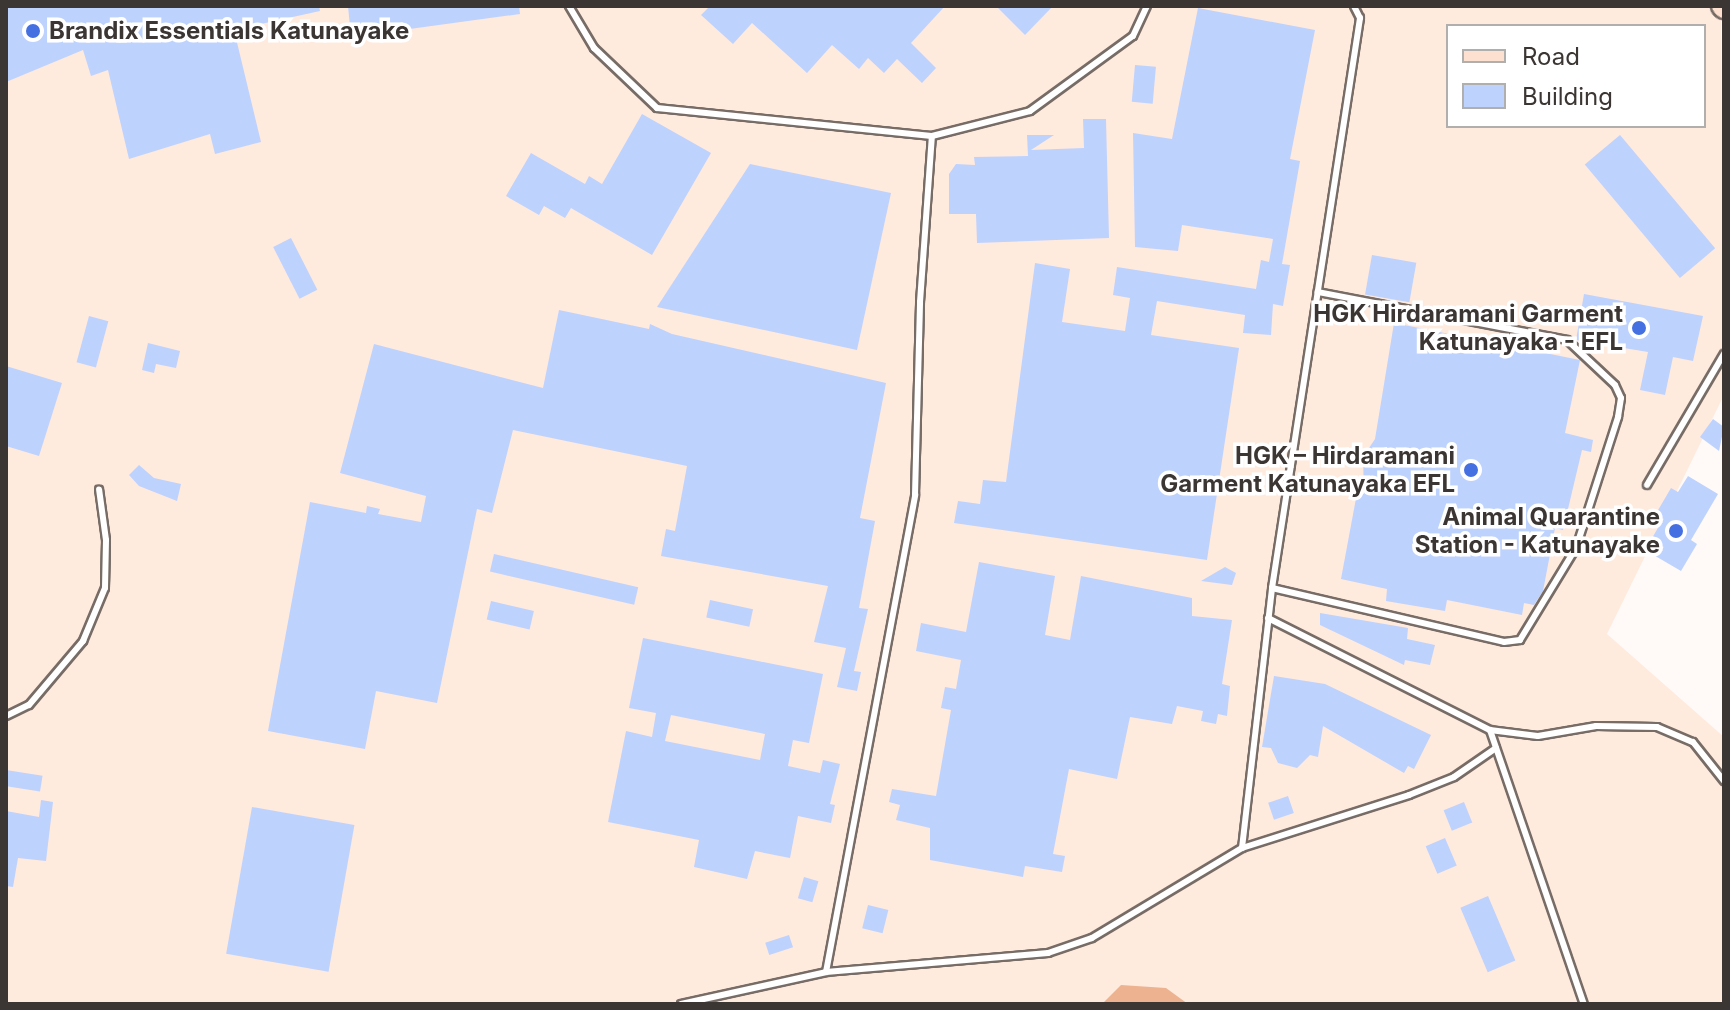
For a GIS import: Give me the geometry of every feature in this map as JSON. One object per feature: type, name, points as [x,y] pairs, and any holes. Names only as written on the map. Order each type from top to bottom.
[{"type":"lane","points":[[569,6],[594,48],[657,108],[932,136],[1030,111],[1133,36],[1147,6]]},
{"type":"lane","points":[[1242,848],[1272,588],[1360,18],[1354,6]]},
{"type":"lane","points":[[826,972],[915,495],[920,302],[932,136]]},
{"type":"lane","points":[[1272,588],[1504,642],[1520,640],[1571,561],[1618,417],[1621,398],[1615,385],[1567,340],[1318,292]]},
{"type":"lane","points":[[1647,485],[1724,354]]},
{"type":"lane","points":[[6,716],[29,705],[89,628],[105,588],[106,540],[99,489]]},
{"type":"lane","points":[[1268,618],[1490,730],[1538,736],[1596,726],[1657,727],[1693,742],[1724,781]]},
{"type":"lane","points":[[1490,730],[1584,1004]]},
{"type":"lane","points":[[681,1004],[826,972],[1048,953],[1092,938],[1242,848],[1454,777],[1496,748]]},
{"type":"shaded area","points":[[6,6],[1721,6],[1724,395],[1607,634],[1724,737],[1724,1004],[6,1004]]},
{"type":"shaded area","points":[[1121,985],[1166,988],[1188,1004],[1102,1004]]},
{"type":"building","points":[[6,6],[319,6],[320,11],[234,30],[261,142],[215,154],[210,134],[129,159],[108,70],[91,76],[83,50],[6,82]]},
{"type":"building","points":[[348,6],[519,6],[520,14],[351,37]]},
{"type":"building","points":[[710,6],[945,6],[911,43],[936,68],[922,83],[897,59],[884,73],[868,58],[859,69],[832,45],[807,73],[752,23],[733,44],[701,15]]},
{"type":"building","points":[[996,6],[1053,6],[1025,35]]},
{"type":"building","points":[[1198,8],[1315,30],[1290,159],[1300,161],[1282,264],[1290,265],[1283,306],[1273,304],[1271,335],[1243,333],[1245,315],[1157,301],[1151,335],[1239,348],[1207,560],[954,523],[958,501],[980,504],[983,480],[1006,482],[1035,263],[1070,269],[1062,322],[1125,331],[1130,298],[1113,295],[1117,267],[1256,289],[1261,260],[1269,262],[1273,239],[1182,225],[1178,251],[1135,247],[1133,133],[1172,139]]},
{"type":"building","points":[[1135,65],[1156,67],[1153,104],[1132,102]]},
{"type":"building","points":[[642,114],[711,153],[652,255],[571,208],[565,218],[544,206],[539,215],[506,196],[531,153],[585,184],[589,176],[602,184]]},
{"type":"building","points":[[1083,119],[1106,119],[1109,238],[977,243],[976,214],[949,214],[949,174],[956,164],[975,165],[974,157],[1028,156],[1027,135],[1054,135],[1031,150],[1084,148]]},
{"type":"building","points":[[1620,135],[1715,248],[1680,278],[1585,165]]},
{"type":"building","points":[[750,164],[891,193],[857,350],[657,307]]},
{"type":"building","points":[[291,238],[317,290],[300,299],[273,247]]},
{"type":"building","points":[[1372,255],[1416,263],[1409,302],[1365,294]]},
{"type":"building","name":"HGK Hirdaramani Garment Katunayaka - EFL","points":[[1584,294],[1703,316],[1693,361],[1673,357],[1665,395],[1640,390],[1648,352],[1576,340]]},
{"type":"building","points":[[559,310],[649,329],[650,324],[672,334],[886,383],[860,518],[875,521],[859,608],[868,609],[854,671],[861,672],[857,691],[837,687],[846,648],[814,642],[828,586],[661,556],[666,529],[675,531],[687,466],[513,430],[492,513],[477,509],[437,703],[376,691],[365,749],[268,731],[310,502],[366,513],[367,506],[380,509],[378,514],[421,522],[426,496],[340,473],[374,344],[543,388]]},
{"type":"building","points":[[89,316],[108,321],[96,368],[77,362]]},
{"type":"building","name":"HGK – Hirdaramani Garment Katunayaka EFL","points":[[1394,323],[1580,360],[1565,433],[1593,440],[1591,452],[1582,450],[1563,530],[1555,528],[1543,591],[1534,605],[1524,603],[1522,615],[1447,600],[1445,611],[1386,601],[1387,589],[1341,579],[1357,493],[1364,494],[1363,457],[1375,439]]},
{"type":"building","points":[[148,343],[180,351],[176,368],[156,364],[154,373],[142,370]]},
{"type":"building","points":[[6,366],[62,383],[39,456],[6,446]]},
{"type":"building","points":[[1713,419],[1724,427],[1719,451],[1700,437]]},
{"type":"building","points":[[139,465],[154,478],[181,484],[177,501],[139,486],[129,475]]},
{"type":"building","name":"Animal Quarantine Station - Katunayake","points":[[1688,476],[1718,494],[1691,540],[1697,544],[1681,571],[1645,550],[1662,521],[1654,517],[1671,488],[1678,492]]},
{"type":"building","points":[[494,554],[638,587],[634,605],[490,572]]},
{"type":"building","points":[[979,562],[1055,576],[1045,635],[1070,640],[1081,576],[1192,598],[1192,616],[1232,620],[1222,684],[1230,686],[1227,716],[1218,714],[1216,724],[1201,721],[1203,711],[1177,706],[1172,724],[1130,717],[1117,779],[1069,769],[1053,854],[1065,856],[1062,872],[1025,866],[1023,877],[930,860],[930,828],[896,820],[900,805],[889,802],[892,789],[936,796],[951,710],[941,708],[945,687],[956,689],[961,660],[916,651],[921,623],[966,632]]},
{"type":"building","points":[[1225,567],[1236,573],[1232,585],[1201,581]]},
{"type":"building","points":[[710,600],[753,609],[749,627],[706,618]]},
{"type":"building","points":[[491,601],[534,611],[530,629],[487,620]]},
{"type":"building","points":[[1320,613],[1408,628],[1407,639],[1435,645],[1430,665],[1405,660],[1404,665],[1320,625]]},
{"type":"building","points":[[643,638],[823,674],[809,743],[793,740],[788,766],[820,773],[823,760],[840,764],[830,804],[835,805],[831,823],[798,816],[790,858],[755,851],[747,879],[694,867],[699,840],[608,822],[626,731],[652,737],[656,713],[629,708]],"holes":[[[671,715],[765,734],[760,760],[665,741]]]},
{"type":"building","points":[[1274,676],[1325,684],[1431,735],[1414,769],[1408,766],[1404,773],[1323,726],[1318,757],[1310,755],[1297,768],[1278,763],[1271,748],[1262,747]]},
{"type":"building","points":[[6,770],[43,776],[40,792],[6,786]]},
{"type":"building","points":[[1288,796],[1294,813],[1274,820],[1268,803]]},
{"type":"building","points":[[41,800],[53,802],[46,861],[18,858],[13,887],[6,886],[6,811],[39,817]]},
{"type":"building","points":[[1464,802],[1472,822],[1452,831],[1444,810]]},
{"type":"building","points":[[252,807],[354,825],[329,972],[226,954]]},
{"type":"building","points":[[1445,838],[1457,866],[1437,874],[1426,846]]},
{"type":"building","points":[[804,877],[818,881],[812,902],[798,898]]},
{"type":"building","points":[[1488,896],[1515,960],[1488,972],[1460,908]]},
{"type":"building","points":[[868,905],[888,910],[883,933],[862,928]]},
{"type":"building","points":[[789,935],[793,947],[769,955],[765,943]]},
{"type":"place","name":"Brandix Essentials Katunayake","points":[[33,31]]},
{"type":"place","name":"HGK Hirdaramani Garment Katunayaka - EFL","points":[[1639,328]]},
{"type":"place","name":"HGK – Hirdaramani Garment Katunayaka EFL","points":[[1471,470]]},
{"type":"place","name":"Animal Quarantine Station - Katunayake","points":[[1676,531]]}]
